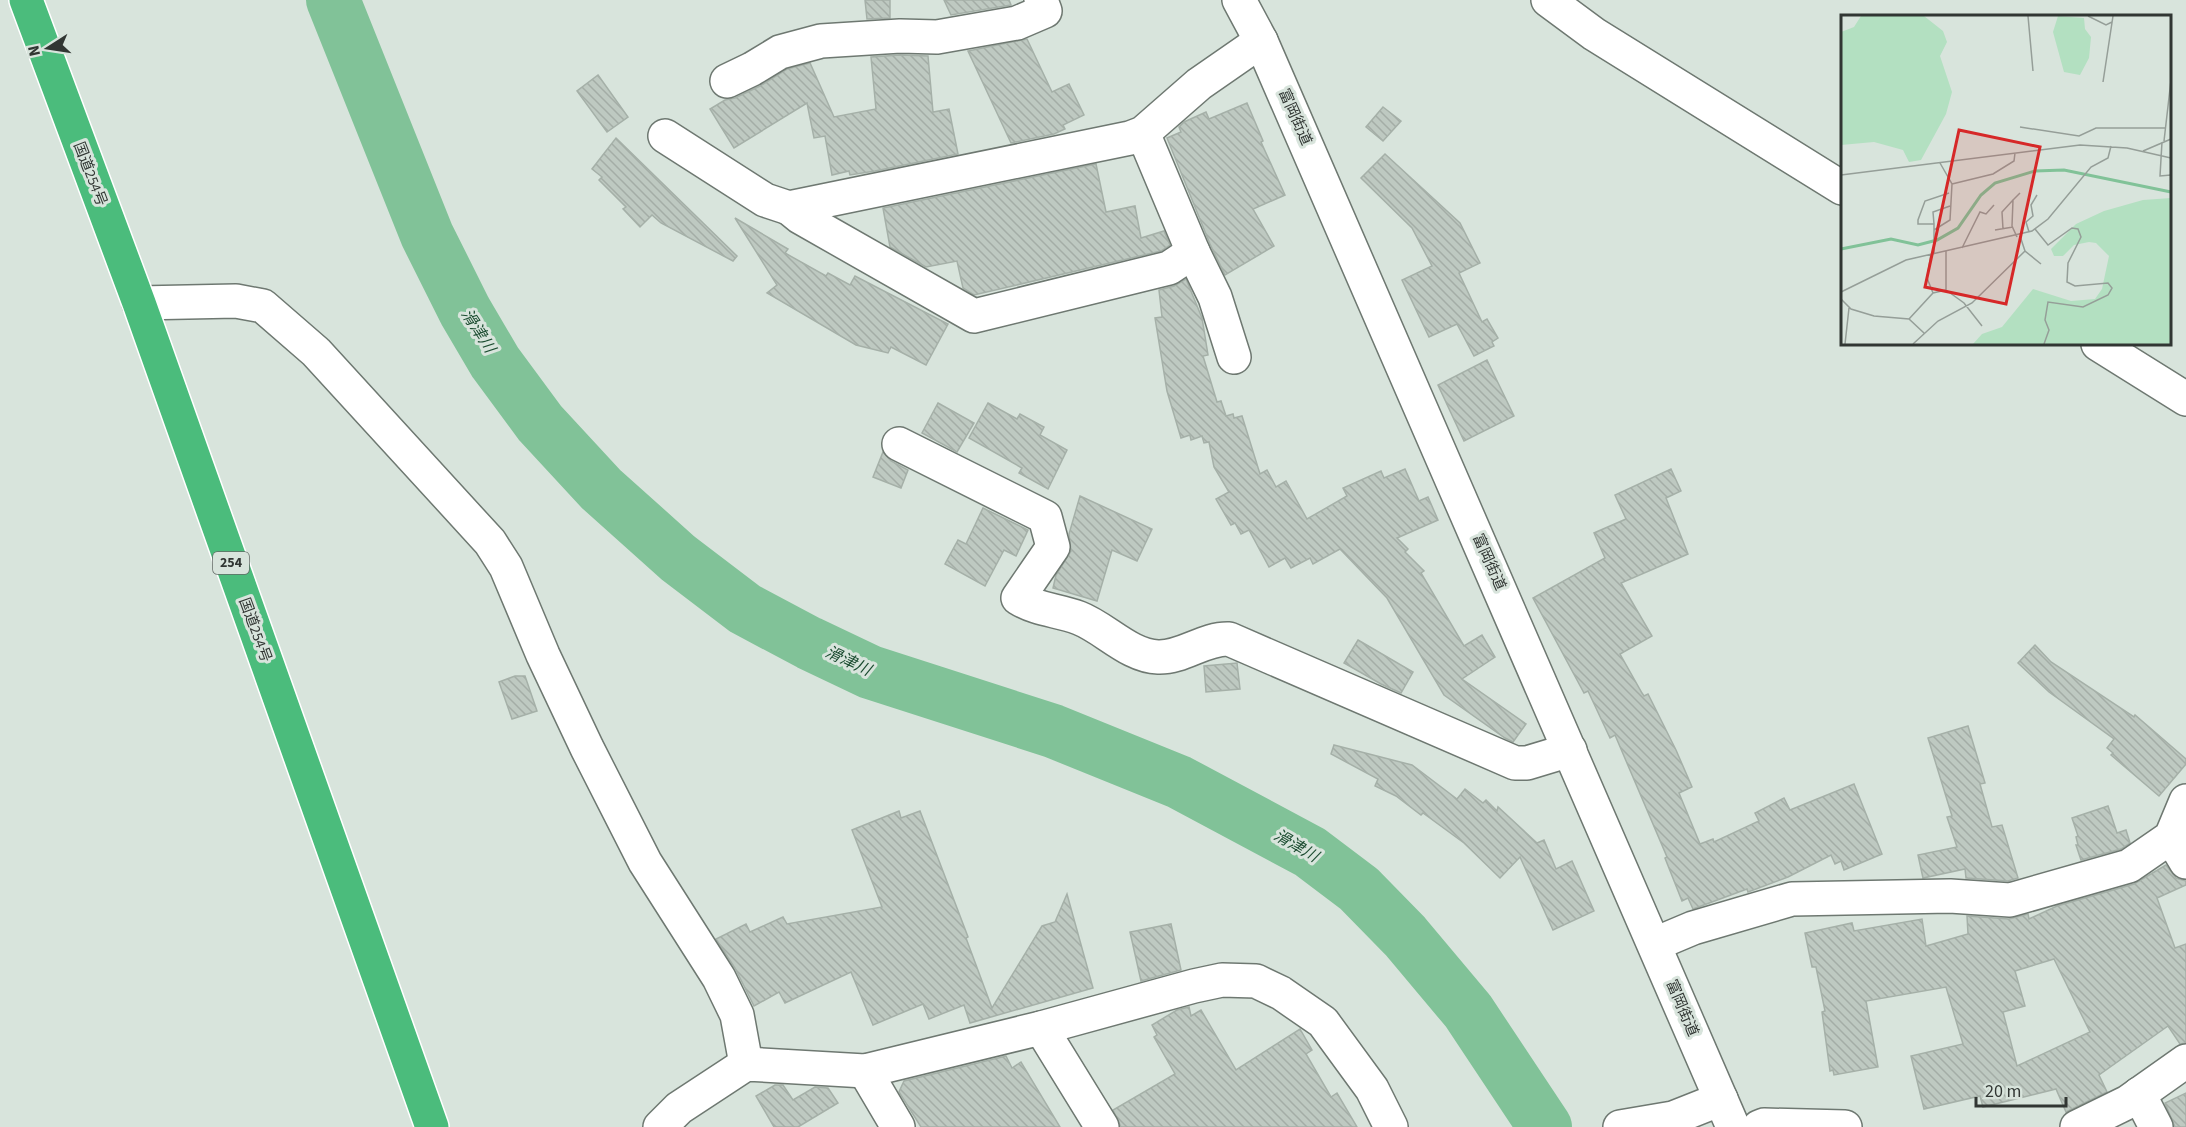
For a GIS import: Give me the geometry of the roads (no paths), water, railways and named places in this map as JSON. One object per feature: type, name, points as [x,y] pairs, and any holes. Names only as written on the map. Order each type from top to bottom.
[{"type":"highway","name":"国道254号","points":[[26,0],[139,303],[432,1127]]},
{"type":"street","points":[[727,81],[780,52],[821,41],[900,36],[937,37],[1017,23],[1045,10],[1041,0]]},
{"type":"street","points":[[1548,0],[1594,34],[1841,187]]},
{"type":"street","name":"富岡街道","points":[[1247,3],[1727,1113]]},
{"type":"street","points":[[789,208],[1130,138],[1143,133],[1199,84],[1262,40]]},
{"type":"street","points":[[1143,133],[1193,252],[1215,297],[1234,357]]},
{"type":"street","points":[[665,135],[765,200],[789,208],[849,246],[974,316],[1161,271],[1193,252]]},
{"type":"street","points":[[139,303],[236,301],[263,306],[316,352],[490,542],[506,567],[543,655],[645,862],[719,978],[737,1015],[746,1064]]},
{"type":"street","points":[[2100,345],[2186,399]]},
{"type":"street","points":[[899,444],[1045,517],[1053,546],[1018,598],[1031,606],[1080,618],[1145,655],[1160,657],[1172,655],[1217,638],[1229,639],[1515,763],[1527,763],[1570,750]]},
{"type":"street","points":[[1655,944],[1693,928],[1791,899],[1950,896],[2010,900],[2179,850],[2186,801]]},
{"type":"street","points":[[660,1127],[679,1108],[746,1064],[865,1071],[1041,1028],[1222,980],[1256,981],[1281,993],[1323,1022],[1372,1089],[1391,1127]]},
{"type":"street","points":[[1041,1028],[1102,1127]]},
{"type":"street","points":[[2077,1127],[2128,1102],[2186,1061]]},
{"type":"street","points":[[865,1071],[898,1127]]},
{"type":"street","points":[[2139,1094],[2156,1127]]},
{"type":"street","points":[[1620,1127],[1667,1119],[1727,1113]]},
{"type":"street","points":[[1758,1127],[1764,1125],[1845,1127]]},
{"type":"waterway","name":"滑津川","points":[[333,0],[427,235],[465,311],[495,362],[540,423],[601,489],[678,558],[745,609],[809,643],[870,672],[1053,731],[1179,782],[1310,852],[1359,889],[1405,936],[1468,1011],[1545,1127]]}]
